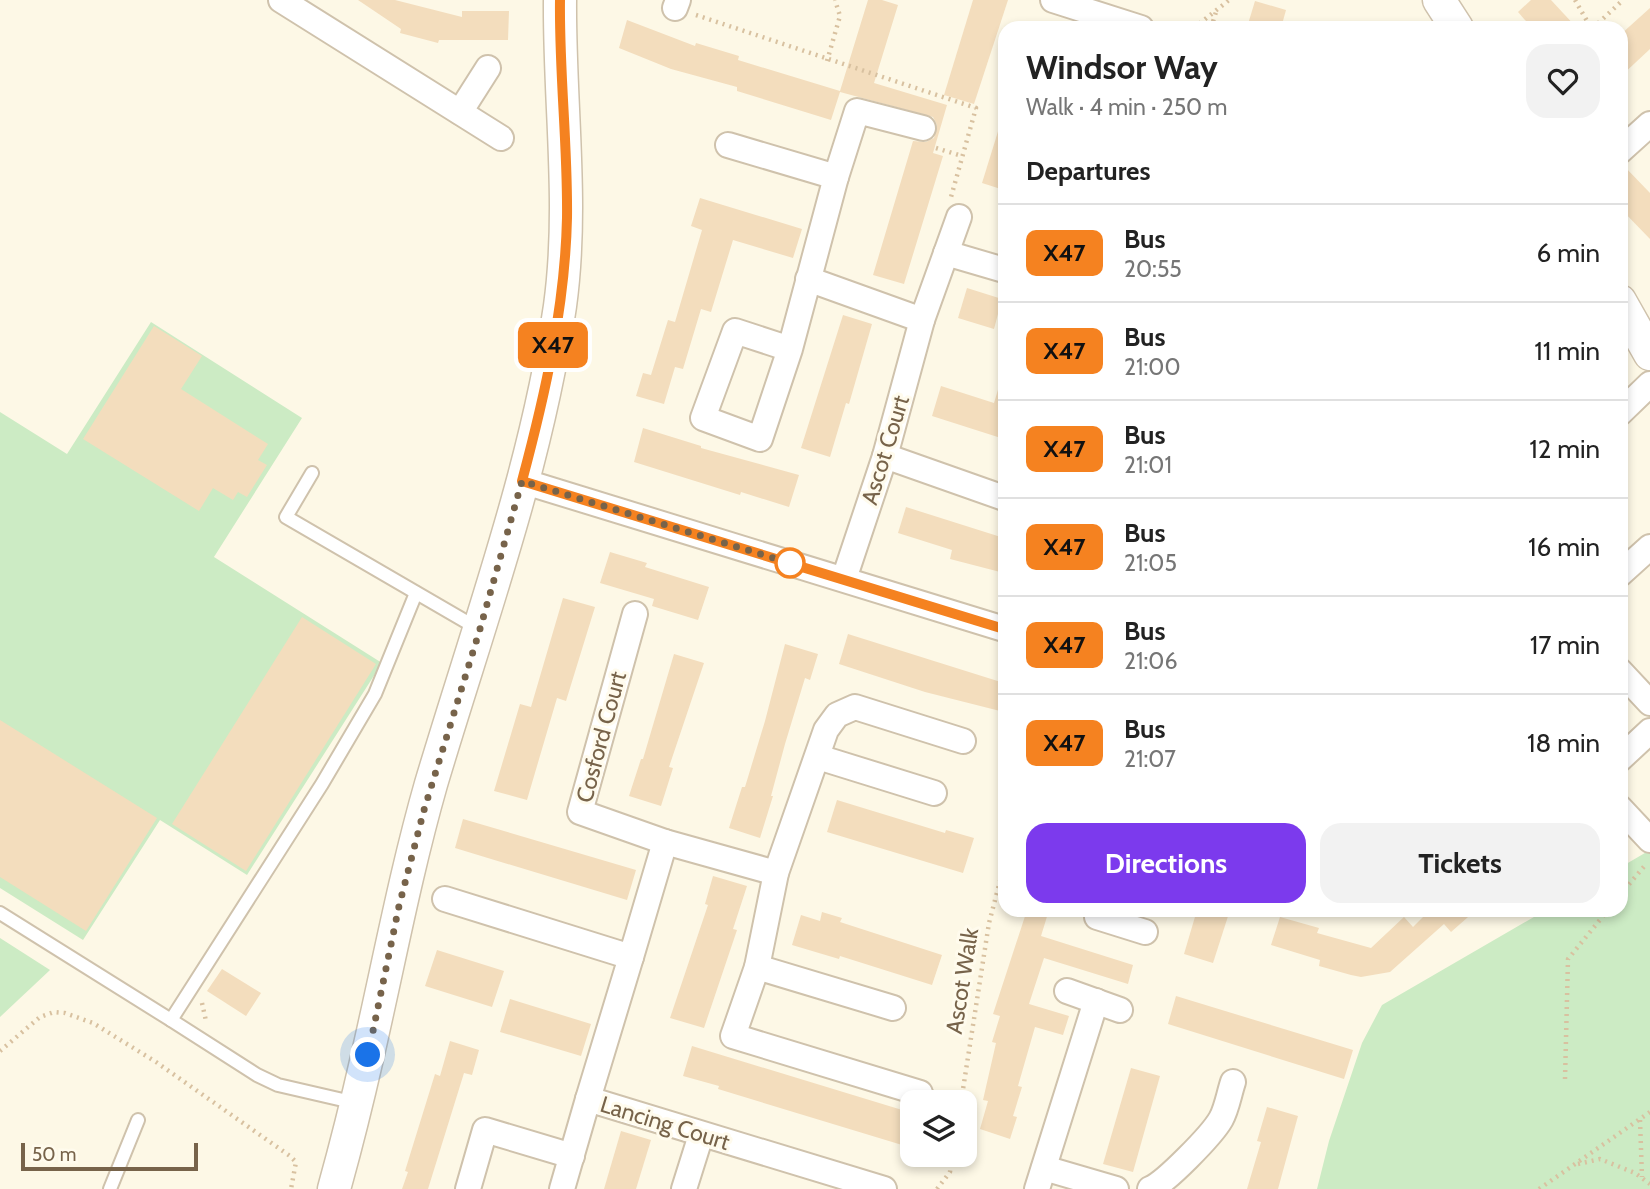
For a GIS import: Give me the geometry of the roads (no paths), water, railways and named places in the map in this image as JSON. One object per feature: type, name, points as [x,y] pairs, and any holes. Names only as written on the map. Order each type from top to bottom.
[{"type":"street","points":[[281,0],[501,138]]},
{"type":"street","points":[[334,1189],[407,875],[431,785],[480,629],[522,481],[551,356],[565,254],[567,217],[560,0]]},
{"type":"street","points":[[1053,0],[1119,21]]},
{"type":"street","points":[[1439,0],[1452,21]]},
{"type":"street","points":[[460,112],[488,68]]},
{"type":"street","points":[[790,349],[735,331],[703,418],[760,439],[790,349],[836,177],[857,111],[923,128]]},
{"type":"street","points":[[1628,144],[1650,124]]},
{"type":"street","points":[[728,145],[836,177]]},
{"type":"street","name":"Ascot Court","points":[[844,579],[885,456],[922,320],[959,217]]},
{"type":"street","points":[[946,253],[998,268]]},
{"type":"street","points":[[808,279],[922,320]]},
{"type":"street","points":[[1628,315],[1650,354]]},
{"type":"street","points":[[1628,405],[1650,384]]},
{"type":"street","points":[[885,456],[998,496]]},
{"type":"street","points":[[522,481],[998,627]]},
{"type":"street","points":[[1628,567],[1650,547]]},
{"type":"street","name":"Cosford Court","points":[[635,614],[580,812],[665,842]]},
{"type":"street","points":[[1628,680],[1650,703]]},
{"type":"street","points":[[910,1090],[733,1036],[757,967],[776,873],[826,730],[837,715],[855,707],[963,741]]},
{"type":"street","points":[[1628,752],[1650,731]]},
{"type":"street","points":[[818,757],[934,793]]},
{"type":"street","points":[[1628,817],[1650,840]]},
{"type":"street","points":[[665,842],[776,873]]},
{"type":"street","name":"Lancing Court","points":[[665,842],[588,1099],[884,1189]]},
{"type":"street","points":[[444,899],[631,957]]},
{"type":"street","points":[[1114,917],[1145,932]]},
{"type":"street","points":[[757,967],[893,1008]]},
{"type":"street","points":[[1067,991],[1120,1010]]},
{"type":"street","points":[[1096,1001],[1040,1178],[1116,1189]]},
{"type":"street","points":[[1150,1189],[1165,1179],[1221,1119],[1233,1082]]},
{"type":"street","points":[[562,1189],[588,1099]]},
{"type":"street","points":[[468,1189],[485,1130],[572,1156]]},
{"type":"street","points":[[684,1189],[701,1135]]},
{"type":"lane","points":[[312,473],[286,517],[480,629]]},
{"type":"lane","points":[[171,1020],[323,783],[375,694],[416,593]]},
{"type":"lane","points":[[0,914],[257,1075],[278,1085],[356,1103]]},
{"type":"lane","points":[[110,1189],[138,1120]]}]
